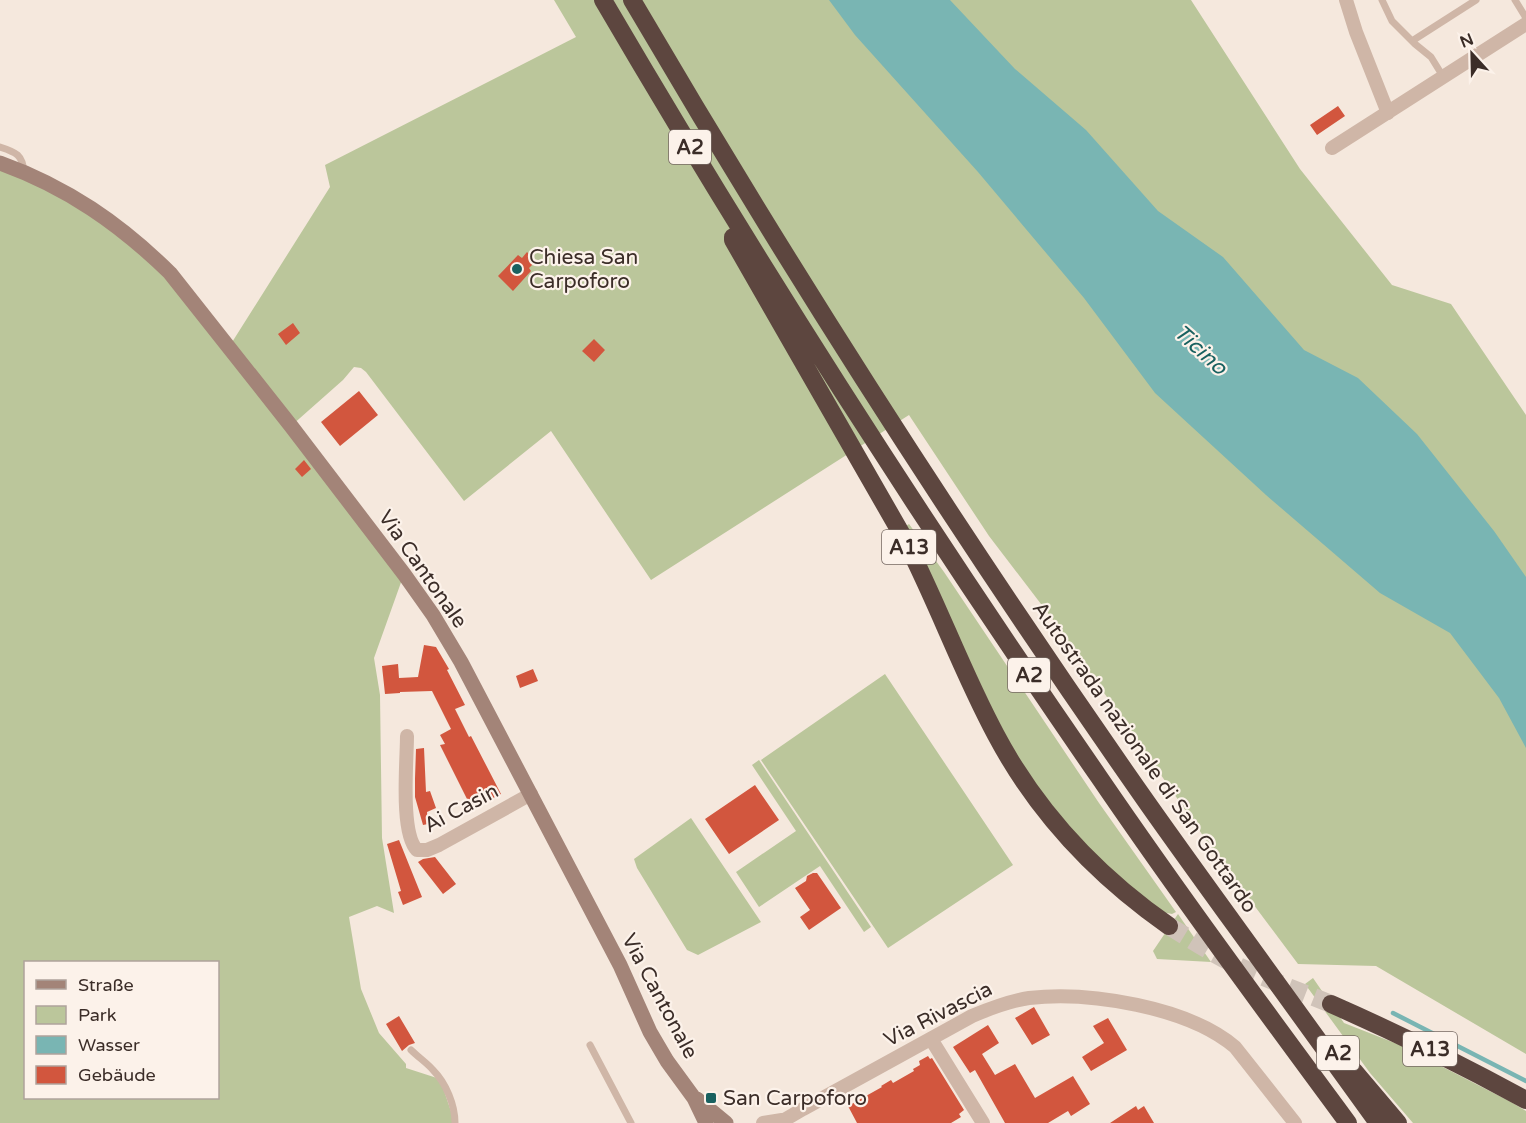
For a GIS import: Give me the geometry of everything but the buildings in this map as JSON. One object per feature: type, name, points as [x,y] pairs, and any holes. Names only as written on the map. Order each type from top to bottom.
[{"type":"highway","name":"A2","points":[[603,0],[731,214],[923,517],[1152,853],[1348,1123]]},
{"type":"highway","name":"Autostrada nazionale di San Gottardo","points":[[632,0],[707,128],[799,276],[978,555],[1147,802],[1278,984]]},
{"type":"highway","name":"A13","points":[[731,214],[733,240],[905,540],[984,713],[1018,774],[1053,822],[1081,853],[1129,897],[1169,926]]},
{"type":"highway","name":"A2","points":[[1278,984],[1378,1123]]},
{"type":"highway","name":"A2","points":[[1278,984],[1398,1123]]},
{"type":"highway","name":"A13","points":[[1331,1004],[1395,1032],[1526,1100]]},
{"type":"main road","name":"Via Cantonale","points":[[0,164],[24,172],[70,195],[108,219],[170,273],[404,574],[433,615],[461,662],[620,965],[650,1032],[667,1061],[694,1098],[706,1123]]},
{"type":"main road","name":"Via Cantonale","points":[[694,1098],[726,1123]]},
{"type":"street","points":[[1346,0],[1388,113]]},
{"type":"street","points":[[1332,148],[1526,24]]},
{"type":"street","name":"Ai Casin","points":[[407,736],[406,815],[410,840],[417,850],[427,850],[439,845],[531,794]]},
{"type":"street","name":"Via Rivascia","points":[[763,1123],[781,1122],[992,1007],[1028,998],[1060,997],[1105,1000],[1148,1007],[1191,1021],[1226,1039],[1242,1055],[1295,1123]]},
{"type":"street","points":[[931,1039],[982,1123]]},
{"type":"lane","points":[[1382,0],[1392,21],[1431,57],[1444,78]]},
{"type":"lane","points":[[1412,40],[1476,0]]},
{"type":"lane","points":[[1515,0],[1526,18]]},
{"type":"lane","points":[[0,147],[20,157],[24,162],[24,172]]},
{"type":"lane","points":[[590,1045],[631,1123]]},
{"type":"lane","points":[[411,1050],[439,1077],[452,1104],[455,1123]]},
{"type":"green space","points":[[554,0],[1191,0],[1300,169],[1392,285],[1451,304],[1526,415],[1526,1054],[1376,966],[1298,964],[1215,853],[1057,625],[989,536],[909,415],[651,580],[551,431],[464,501],[366,372],[354,367],[343,380],[291,426],[404,574],[374,658],[380,695],[382,838],[394,913],[377,906],[349,917],[361,989],[379,1033],[406,1064],[406,1068],[440,1079],[455,1123],[0,1123],[0,163],[128,234],[229,347],[330,187],[325,165],[576,37]]},
{"type":"green space","points":[[909,524],[1176,912],[1172,914],[1157,911],[1083,848],[1016,760],[906,526]]},
{"type":"green space","points":[[885,674],[1013,865],[888,948],[761,760]]},
{"type":"green space","points":[[759,760],[871,927],[864,932],[820,866],[759,907],[736,872],[796,831],[752,765]]},
{"type":"green space","points":[[691,818],[761,922],[698,955],[687,950],[637,868],[634,859]]},
{"type":"green space","points":[[1178,914],[1211,962],[1157,959],[1153,951]]},
{"type":"green space","points":[[1313,978],[1344,1023],[1400,1045],[1511,1102],[1526,1111],[1526,1123],[1413,1123],[1370,1073],[1305,984]]},
{"type":"water","name":"Ticino","points":[[829,0],[950,0],[1015,69],[1086,130],[1158,211],[1223,257],[1304,350],[1358,378],[1417,434],[1494,531],[1526,577],[1526,748],[1499,698],[1450,633],[1380,593],[1266,495],[1155,393],[1084,298],[978,172],[855,35]]},
{"type":"waterway","points":[[1393,1013],[1526,1081]]},
{"type":"tunnel","points":[[1169,926],[1235,965],[1331,1004]]},
{"type":"place","name":"Chiesa San Carpoforo","points":[[517,269]]},
{"type":"place","name":"San Carpoforo","points":[[711,1098]]}]
